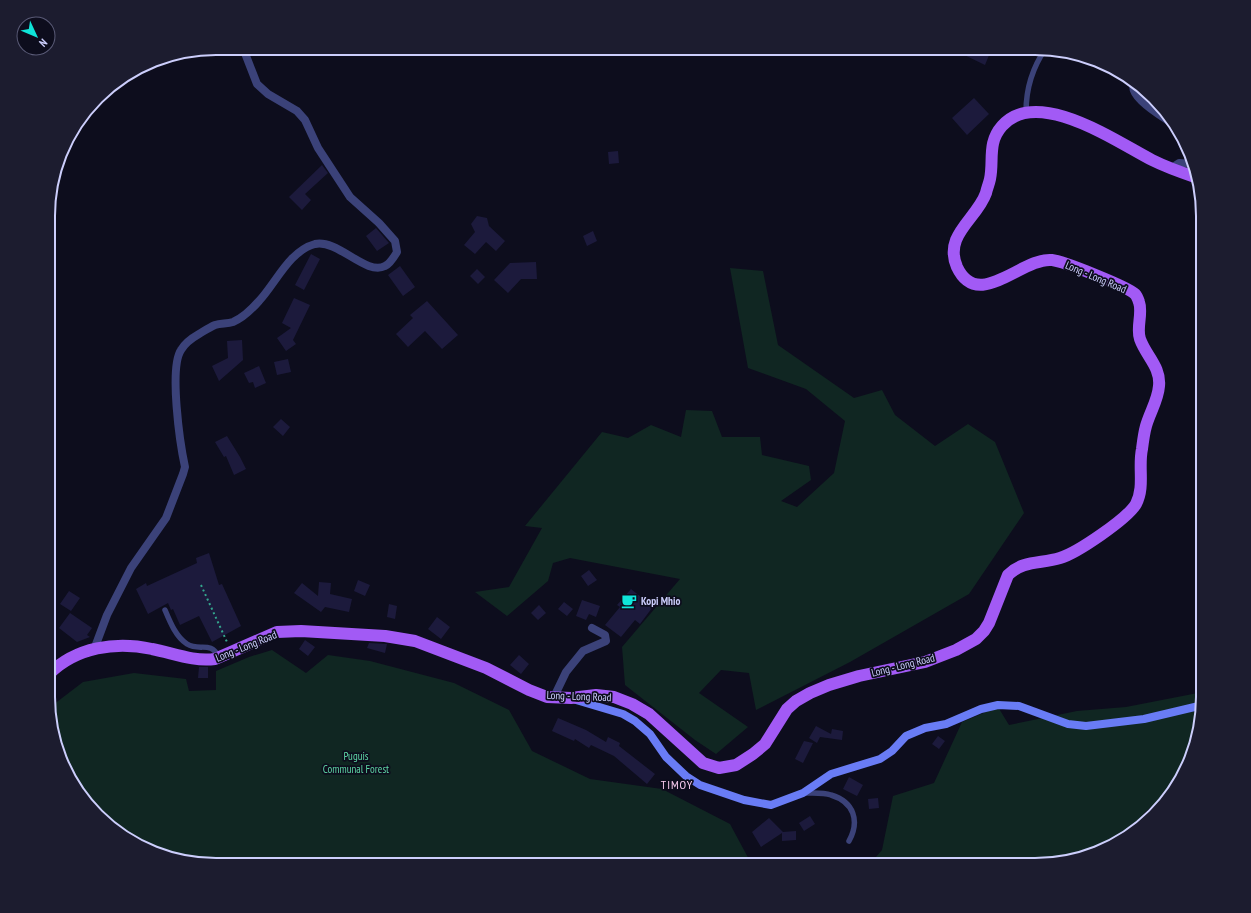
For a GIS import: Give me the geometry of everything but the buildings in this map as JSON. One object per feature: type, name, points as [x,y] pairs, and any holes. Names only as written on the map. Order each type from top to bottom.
[{"type":"main road","name":"Long - Long Road","points":[[55,668],[58,665],[95,647],[139,647],[193,659],[206,660],[219,658],[251,642],[277,632],[301,631],[385,636],[415,641],[486,668],[529,690],[547,697],[571,698],[602,696],[614,697],[632,704],[649,714],[703,763],[719,768],[736,765],[753,754],[765,744],[787,709],[796,701],[810,693],[829,685],[859,676],[925,662],[956,650],[976,639],[989,623],[1008,575],[1013,570],[1025,564],[1058,559],[1078,550],[1127,514],[1136,503],[1141,490],[1140,458],[1146,426],[1156,401],[1159,384],[1158,370],[1139,337],[1140,305],[1135,294],[1120,286],[1053,260],[1040,261],[997,282],[984,286],[973,283],[963,276],[957,266],[953,251],[956,239],[958,233],[984,199],[990,179],[990,155],[995,140],[1002,126],[1015,116],[1026,112]]},
{"type":"main road","points":[[1026,112],[1058,115],[1079,120],[1170,169],[1191,176]]},
{"type":"street","points":[[95,647],[107,615],[131,568],[166,518],[183,474],[185,467],[177,414],[176,376],[181,350],[198,334],[216,325],[233,322],[250,310],[267,292],[296,254],[305,248],[316,244],[331,245],[364,264],[382,267],[386,266],[397,252],[395,241],[379,223],[350,197],[318,148],[305,120],[297,111],[268,94],[257,84],[246,55]]},
{"type":"street","points":[[1133,88],[1137,97],[1160,114]]},
{"type":"street","points":[[1170,169],[1179,163],[1187,164]]},
{"type":"street","points":[[554,697],[566,672],[582,651],[606,641],[605,635],[592,628]]},
{"type":"street","points":[[571,698],[623,714],[635,721],[650,734],[666,757],[686,776],[700,785],[744,800],[771,805],[803,793],[831,774],[880,759],[892,751],[906,736],[925,728],[946,724],[981,709],[998,705],[1019,706],[1068,724],[1086,726],[1144,719],[1196,706]]},
{"type":"lane","points":[[1026,112],[1026,96],[1034,68],[1042,55]]},
{"type":"lane","points":[[165,610],[172,627],[183,641],[188,645],[210,647],[215,651],[219,658]]},
{"type":"lane","points":[[803,793],[830,795],[840,799],[852,810],[855,818],[854,832],[849,841]]},
{"type":"path","points":[[201,585],[232,652]]},
{"type":"green space","points":[[730,268],[763,271],[778,345],[854,398],[882,390],[895,415],[935,446],[968,424],[995,442],[1024,513],[969,594],[850,662],[756,710],[749,673],[721,670],[699,693],[748,727],[716,754],[695,740],[625,685],[622,647],[680,579],[570,558],[553,563],[548,581],[507,616],[475,592],[509,587],[542,528],[525,526],[602,432],[628,438],[651,425],[681,437],[686,410],[712,411],[722,437],[760,437],[762,455],[809,466],[811,480],[781,501],[797,507],[834,473],[845,421],[806,389],[748,368]]},
{"type":"green space","name":"Puguis Communal Forest","points":[[272,650],[306,673],[328,655],[370,661],[454,683],[509,710],[532,751],[590,779],[662,789],[730,824],[748,858],[205,858],[174,853],[154,846],[126,831],[102,811],[82,787],[67,759],[60,739],[55,703],[83,682],[134,673],[186,679],[189,691],[216,690],[216,671],[249,657]]},
{"type":"green space","points":[[1196,693],[1196,708],[1193,729],[1184,759],[1163,795],[1139,820],[1125,831],[1097,846],[1077,853],[1056,857],[875,858],[882,850],[893,796],[934,783],[962,722],[998,707],[1009,725],[1077,711],[1126,707]]},
{"type":"place","name":"Kopi Mhio","points":[[629,601]]},
{"type":"district","name":"TIMOY","points":[[677,784]]}]
